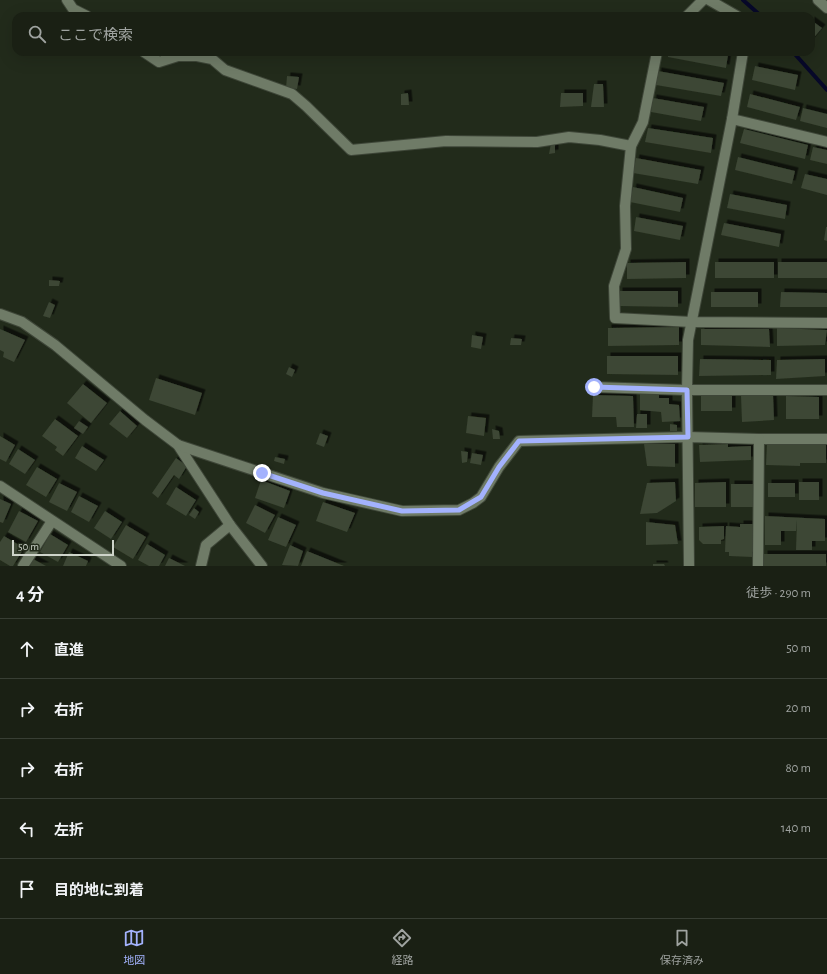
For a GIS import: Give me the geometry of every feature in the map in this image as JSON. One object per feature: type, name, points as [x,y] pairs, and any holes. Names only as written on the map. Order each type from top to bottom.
[{"type":"street","points":[[67,0],[73,9],[79,12]]},
{"type":"street","points":[[691,12],[702,0]]},
{"type":"street","points":[[710,0],[731,12]]},
{"type":"street","points":[[818,0],[827,8]]},
{"type":"street","points":[[150,56],[158,62],[178,56],[197,56],[212,59],[225,70],[292,94],[314,113],[351,150],[446,141],[537,142],[569,137],[600,140],[631,146]]},
{"type":"street","points":[[656,56],[642,122],[631,146],[625,206],[626,249],[614,286],[615,318],[692,322],[827,323]]},
{"type":"street","points":[[688,566],[688,340],[732,119],[742,56]]},
{"type":"street","points":[[732,119],[827,142]]},
{"type":"street","points":[[0,314],[22,322],[55,345],[145,420],[178,445],[323,493],[402,511],[459,510],[473,503],[481,497],[499,467],[519,441],[688,437],[827,439]]},
{"type":"street","points":[[594,387],[687,390],[827,390]]},
{"type":"street","points":[[758,566],[759,439]]},
{"type":"street","points":[[178,445],[230,525],[262,566]]},
{"type":"street","points":[[0,486],[121,566]]},
{"type":"street","points":[[23,566],[52,521]]},
{"type":"street","points":[[201,566],[206,545],[230,525]]},
{"type":"building","points":[[815,23],[822,28],[815,36]]},
{"type":"building","points":[[668,56],[728,56],[726,68]]},
{"type":"building","points":[[755,66],[798,75],[795,90],[752,80]]},
{"type":"building","points":[[658,71],[724,83],[721,96],[656,85]]},
{"type":"building","points":[[287,76],[299,77],[297,89],[286,88]]},
{"type":"building","points":[[594,84],[603,84],[604,107],[591,107]]},
{"type":"building","points":[[408,93],[409,105],[401,105],[401,94]]},
{"type":"building","points":[[561,93],[583,93],[583,106],[560,107]]},
{"type":"building","points":[[750,94],[800,107],[796,120],[747,107]]},
{"type":"building","points":[[653,98],[704,107],[701,121],[651,112]]},
{"type":"building","points":[[803,108],[827,114],[827,128],[800,121]]},
{"type":"building","points":[[648,128],[713,138],[711,153],[645,142]]},
{"type":"building","points":[[744,129],[808,145],[805,159],[740,143]]},
{"type":"building","points":[[551,143],[555,144],[555,153],[549,154]]},
{"type":"building","points":[[813,147],[827,150],[827,164],[810,160]]},
{"type":"building","points":[[738,157],[795,171],[792,184],[735,170]]},
{"type":"building","points":[[636,158],[701,170],[698,184],[633,173]]},
{"type":"building","points":[[805,174],[827,179],[827,195],[801,188]]},
{"type":"building","points":[[633,187],[683,198],[680,212],[630,202]]},
{"type":"building","points":[[730,194],[787,205],[785,219],[727,208]]},
{"type":"building","points":[[636,217],[683,226],[680,240],[634,231]]},
{"type":"building","points":[[724,223],[781,234],[779,247],[721,235]]},
{"type":"building","points":[[827,227],[827,241],[824,240]]},
{"type":"building","points":[[686,262],[686,278],[627,279],[627,263]]},
{"type":"building","points":[[715,262],[774,262],[774,278],[715,278]]},
{"type":"building","points":[[778,262],[827,262],[827,278],[778,278]]},
{"type":"building","points":[[49,280],[60,281],[59,286],[49,286]]},
{"type":"building","points":[[619,291],[678,291],[678,307],[619,306]]},
{"type":"building","points":[[711,292],[758,292],[758,307],[711,307]]},
{"type":"building","points":[[781,292],[827,293],[827,307],[780,307]]},
{"type":"building","points":[[49,302],[55,305],[50,318],[43,316]]},
{"type":"building","points":[[679,327],[679,345],[608,346],[608,328]]},
{"type":"building","points":[[777,328],[827,330],[825,345],[777,346]]},
{"type":"building","points":[[0,329],[25,340],[14,362],[3,357],[4,352],[0,350]]},
{"type":"building","points":[[701,329],[769,329],[770,347],[701,345]]},
{"type":"building","points":[[472,335],[483,337],[481,349],[471,347]]},
{"type":"building","points":[[511,338],[522,339],[521,345],[510,345]]},
{"type":"building","points":[[607,356],[678,356],[678,375],[607,374]]},
{"type":"building","points":[[700,359],[771,360],[771,375],[699,376]]},
{"type":"building","points":[[825,359],[825,376],[776,379],[777,360]]},
{"type":"building","points":[[289,367],[295,370],[292,377],[286,374]]},
{"type":"building","points":[[156,378],[202,393],[195,415],[149,400]]},
{"type":"building","points":[[83,384],[107,403],[91,423],[67,403]]},
{"type":"building","points":[[659,392],[659,398],[669,398],[669,404],[679,405],[680,421],[662,422],[661,412],[640,410],[640,394]]},
{"type":"building","points":[[701,394],[732,395],[732,411],[701,411]]},
{"type":"building","points":[[773,394],[774,420],[742,422],[741,396]]},
{"type":"building","points":[[593,395],[633,396],[634,427],[617,427],[616,417],[592,417]]},
{"type":"building","points":[[786,396],[819,397],[819,419],[786,419]]},
{"type":"building","points":[[120,411],[137,426],[127,438],[109,424]]},
{"type":"building","points":[[637,414],[647,414],[647,428],[636,428]]},
{"type":"building","points":[[468,416],[486,418],[484,436],[466,433]]},
{"type":"building","points":[[55,419],[78,436],[63,456],[55,450],[57,447],[42,436]]},
{"type":"building","points":[[79,421],[88,427],[83,434],[74,428]]},
{"type":"building","points":[[670,424],[677,425],[677,431],[670,431]]},
{"type":"building","points":[[492,429],[499,431],[500,439],[493,439]]},
{"type":"building","points":[[320,433],[328,436],[324,447],[316,444]]},
{"type":"building","points":[[0,436],[15,445],[6,462],[0,459]]},
{"type":"building","points":[[767,443],[826,444],[826,463],[800,463],[800,466],[766,465]]},
{"type":"building","points":[[644,444],[675,444],[675,467],[647,466]]},
{"type":"building","points":[[728,444],[728,447],[751,446],[751,460],[700,462],[699,445]]},
{"type":"building","points":[[82,446],[104,460],[96,471],[75,458]]},
{"type":"building","points":[[18,449],[35,460],[25,474],[9,464]]},
{"type":"building","points":[[461,451],[468,452],[467,462],[462,463]]},
{"type":"building","points":[[472,453],[483,455],[481,465],[470,463]]},
{"type":"building","points":[[275,457],[285,459],[284,464],[274,461]]},
{"type":"building","points":[[176,458],[187,466],[179,479],[174,475],[158,498],[152,493]]},
{"type":"building","points":[[37,467],[57,479],[46,497],[26,485]]},
{"type":"building","points":[[261,480],[290,491],[284,508],[255,498]]},
{"type":"building","points":[[675,482],[676,501],[657,513],[640,514],[647,483]]},
{"type":"building","points":[[726,482],[726,507],[695,507],[695,483]]},
{"type":"building","points":[[799,482],[819,482],[819,500],[799,500]]},
{"type":"building","points":[[59,483],[77,492],[67,511],[49,502]]},
{"type":"building","points":[[768,483],[795,483],[795,497],[768,497]]},
{"type":"building","points":[[731,484],[754,484],[754,507],[731,507]]},
{"type":"building","points":[[176,487],[196,500],[186,516],[166,504]]},
{"type":"building","points":[[79,496],[98,506],[89,522],[71,512]]},
{"type":"building","points":[[0,499],[11,504],[3,523],[0,522]]},
{"type":"building","points":[[323,502],[355,513],[347,532],[316,521]]},
{"type":"building","points":[[255,505],[275,515],[265,533],[246,523]]},
{"type":"building","points":[[194,508],[199,512],[195,519],[189,515]]},
{"type":"building","points":[[19,511],[38,521],[26,542],[8,532]]},
{"type":"building","points":[[105,511],[122,522],[111,539],[94,528]]},
{"type":"building","points":[[765,516],[825,519],[825,541],[812,541],[812,550],[796,550],[797,520],[796,531],[781,531],[781,545],[765,545]]},
{"type":"building","points":[[278,517],[296,525],[286,547],[268,540]]},
{"type":"building","points":[[646,522],[675,525],[678,544],[646,545]]},
{"type":"building","points":[[740,524],[754,524],[754,550],[752,552],[752,557],[729,556],[729,552],[725,552],[726,526],[740,527]]},
{"type":"building","points":[[126,525],[146,537],[133,559],[113,547]]},
{"type":"building","points":[[724,526],[724,539],[721,540],[721,544],[703,544],[699,540],[699,527]]},
{"type":"building","points":[[50,534],[68,545],[58,562],[40,552]]},
{"type":"building","points":[[4,536],[24,548],[13,566],[10,566],[0,560],[0,542]]},
{"type":"building","points":[[147,544],[165,555],[159,566],[149,566],[138,560]]},
{"type":"building","points":[[290,545],[303,551],[298,566],[282,565]]},
{"type":"building","points":[[307,551],[344,566],[301,566]]},
{"type":"building","points":[[69,552],[88,561],[86,566],[63,566]]},
{"type":"building","points":[[764,554],[826,554],[826,566],[764,566]]},
{"type":"building","points":[[169,558],[185,566],[165,566]]},
{"type":"building","points":[[33,559],[46,566],[30,566]]},
{"type":"building","points":[[653,564],[664,564],[665,566],[653,566]]},
{"type":"waterway","points":[[743,0],[756,12]]},
{"type":"waterway","points":[[797,56],[827,90]]},
{"type":"route","points":[[262,473],[323,493],[402,511],[459,510],[481,497],[499,467],[519,441],[688,437],[687,390],[594,387]]}]
